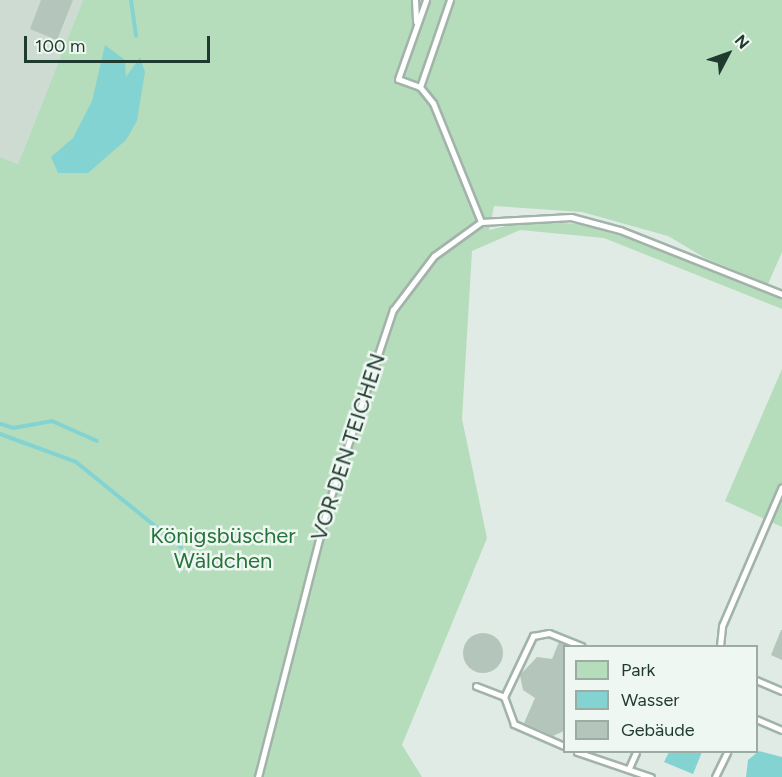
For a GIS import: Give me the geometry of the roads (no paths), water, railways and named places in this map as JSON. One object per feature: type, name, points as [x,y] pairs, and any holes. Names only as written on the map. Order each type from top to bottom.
[{"type":"lane","points":[[415,0],[416,27]]},
{"type":"lane","points":[[426,0],[398,79],[420,87],[433,103],[481,222],[571,217],[620,230],[782,294]]},
{"type":"lane","points":[[420,87],[450,0]]},
{"type":"lane","name":"VOR DEN TEICHEN","points":[[258,777],[325,516],[393,310],[422,268],[481,222]]},
{"type":"lane","points":[[720,645],[722,626],[782,487]]},
{"type":"lane","points":[[563,746],[514,724],[504,697],[533,636],[549,633],[579,645]]},
{"type":"lane","points":[[758,681],[782,691]]},
{"type":"lane","points":[[476,686],[504,697]]},
{"type":"lane","points":[[758,720],[782,730]]},
{"type":"lane","points":[[580,753],[651,777]]},
{"type":"lane","points":[[629,768],[636,753]]},
{"type":"lane","points":[[715,777],[727,753]]},
{"type":"water","points":[[105,45],[125,60],[126,77],[140,57],[145,72],[137,121],[126,140],[88,173],[58,173],[51,157],[73,138],[92,101]]},
{"type":"water","points":[[758,752],[782,757],[782,777],[746,777],[748,760]]},
{"type":"water","points":[[668,753],[702,753],[693,774],[664,762]]},
{"type":"waterway","points":[[131,0],[136,36]]},
{"type":"waterway","points":[[1,424],[13,428],[52,421],[97,441]]},
{"type":"waterway","points":[[0,434],[76,462],[181,547]]},
{"type":"park label","name":"Königsbüscher Wäldchen","points":[[223,548]]}]
